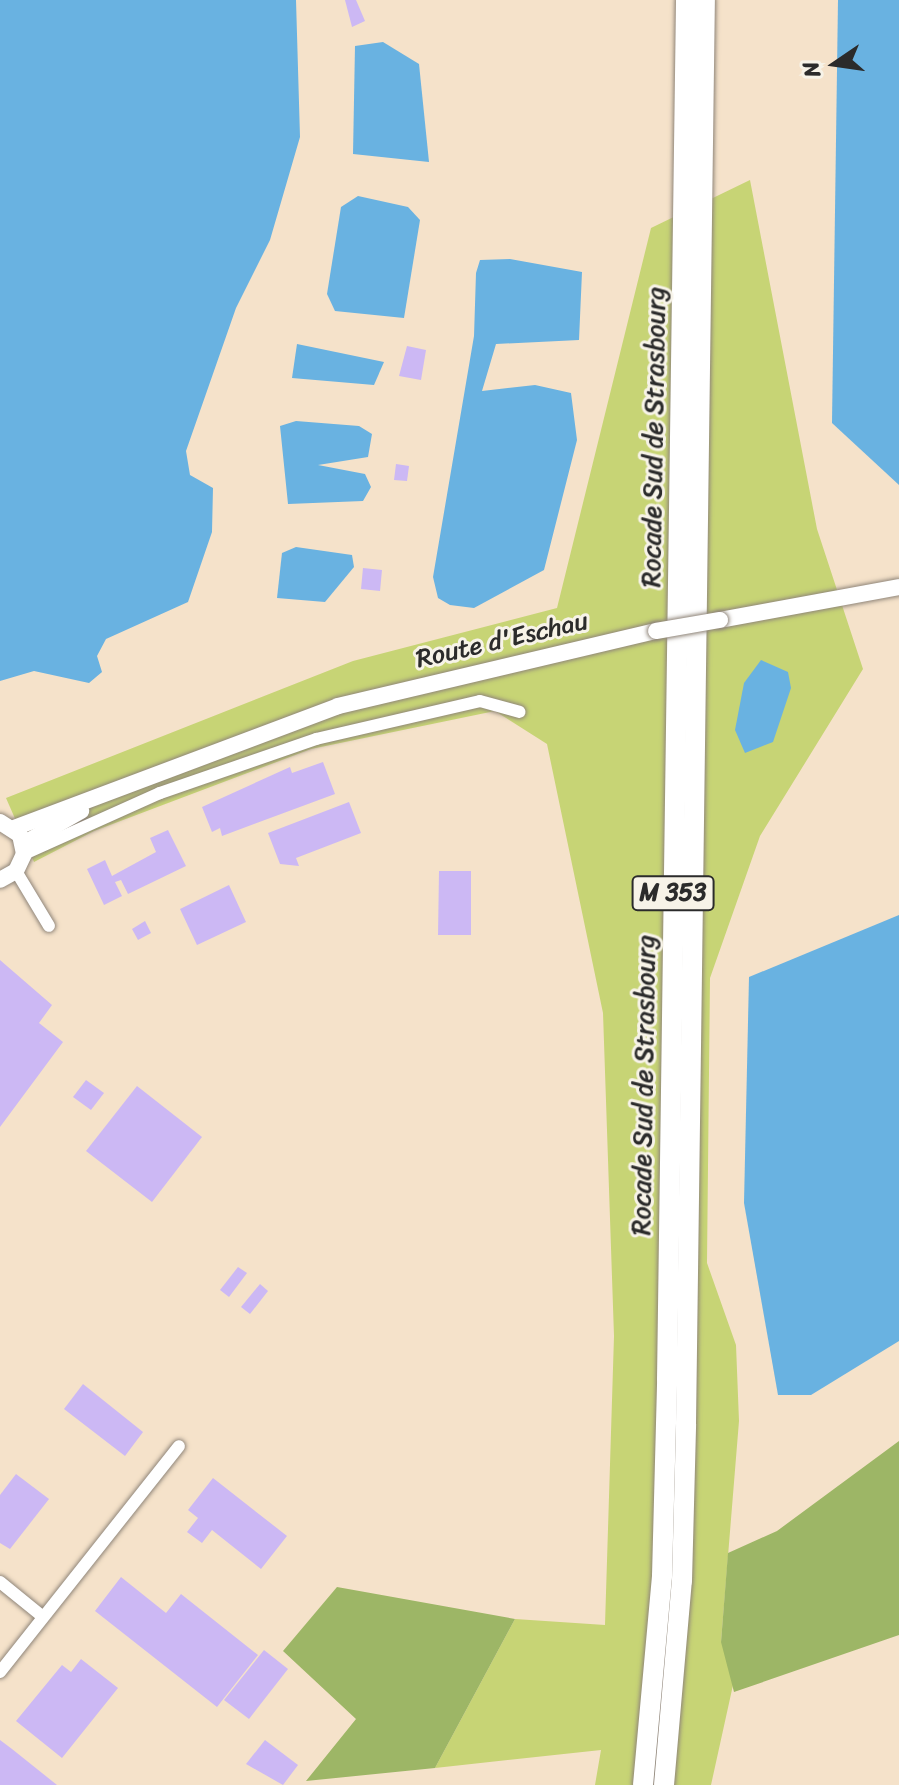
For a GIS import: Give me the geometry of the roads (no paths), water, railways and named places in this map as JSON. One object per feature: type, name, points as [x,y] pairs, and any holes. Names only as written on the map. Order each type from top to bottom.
[{"type":"highway","name":"Rocade Sud de Strasbourg","points":[[643,1785],[662,1576],[666,1411],[686,0]]},
{"type":"highway","name":"Rocade Sud de Strasbourg","points":[[664,1785],[682,1581],[686,1424],[705,0]]},
{"type":"main road","name":"Route d'Eschau","points":[[7,825],[128,784],[241,739],[437,677],[656,631],[899,587]]},
{"type":"main road","name":"Route d'Eschau","points":[[23,849],[128,784]]},
{"type":"main road","points":[[0,880],[16,871],[23,849],[7,825]]},
{"type":"street","name":"Route d'Eschau","points":[[23,849],[160,793],[316,739],[480,701],[520,712]]},
{"type":"street","points":[[16,871],[49,926]]},
{"type":"street","points":[[0,1672],[179,1446]]},
{"type":"street","points":[[0,1582],[43,1617]]},
{"type":"water","points":[[0,0],[296,0],[300,137],[270,240],[236,308],[186,451],[190,475],[213,488],[212,532],[188,602],[106,639],[97,656],[102,672],[89,683],[34,671],[0,681]]},
{"type":"water","points":[[838,0],[899,0],[899,485],[832,423]]},
{"type":"water","points":[[383,42],[419,64],[429,162],[353,154],[355,46]]},
{"type":"water","points":[[358,196],[408,207],[420,220],[404,318],[335,311],[327,294],[341,207]]},
{"type":"water","points":[[510,259],[582,272],[579,340],[496,344],[482,391],[535,385],[571,393],[577,440],[544,570],[474,608],[450,605],[438,598],[433,577],[474,336],[476,273],[480,260]]},
{"type":"water","points":[[297,344],[384,362],[374,385],[292,378]]},
{"type":"water","points":[[296,421],[359,426],[372,434],[368,457],[318,465],[365,474],[371,487],[363,501],[288,504],[280,426]]},
{"type":"water","points":[[296,547],[352,555],[354,567],[325,602],[277,598],[282,553]]},
{"type":"water","points":[[761,660],[788,672],[791,688],[773,742],[745,753],[735,730],[744,683]]},
{"type":"water","points":[[899,915],[899,1341],[811,1395],[778,1395],[744,1203],[749,977]]}]
